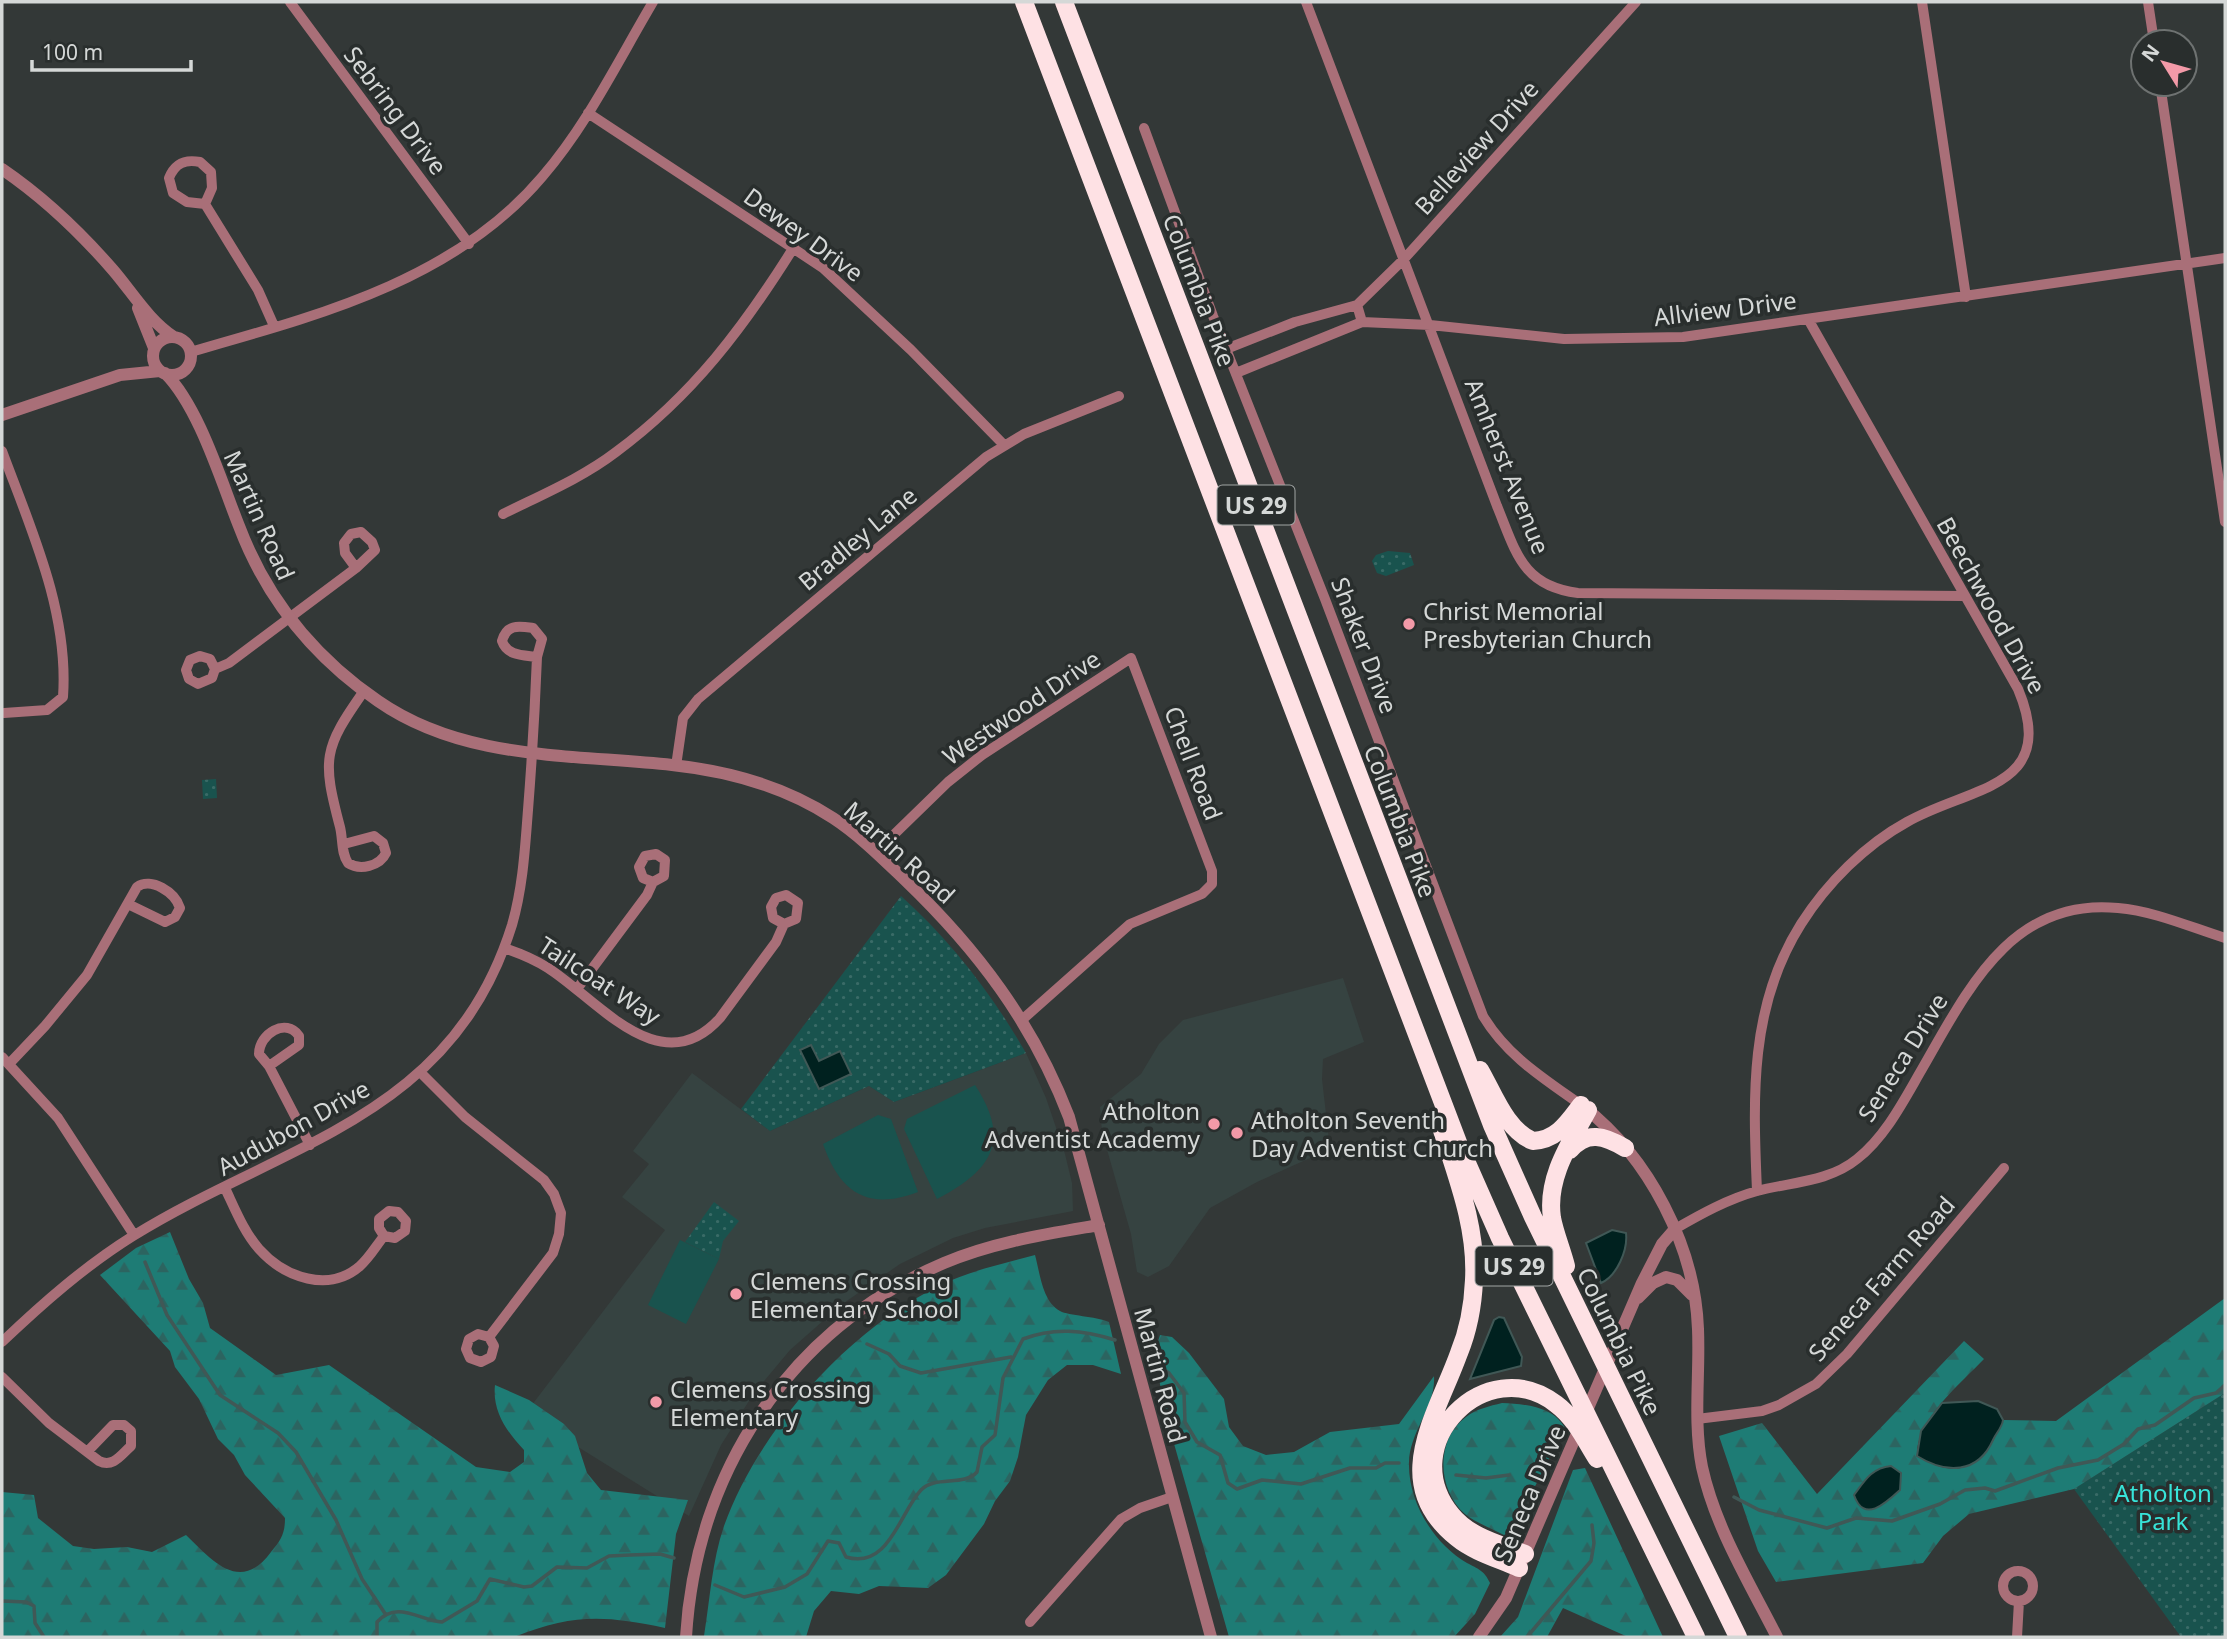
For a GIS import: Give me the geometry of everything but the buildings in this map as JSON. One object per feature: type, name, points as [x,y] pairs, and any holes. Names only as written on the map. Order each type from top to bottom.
[{"type":"highway","name":"US 29","points":[[1024,2],[1459,1145],[1500,1238],[1696,1637]]},
{"type":"highway","name":"Columbia Pike","points":[[1064,2],[1492,1125],[1581,1316],[1738,1637]]},
{"type":"highway","points":[[1392,970],[1467,1211],[1474,1261],[1472,1302],[1461,1350],[1423,1443],[1422,1485],[1432,1510],[1459,1540],[1522,1561]]},
{"type":"highway","points":[[1447,1009],[1509,1122],[1524,1137],[1533,1141],[1550,1137],[1584,1107]]},
{"type":"highway","points":[[1581,1316],[1552,1218],[1551,1194],[1561,1161],[1584,1107]]},
{"type":"highway","points":[[1561,1161],[1576,1143],[1592,1136],[1601,1136],[1625,1148]]},
{"type":"highway","points":[[1522,1561],[1458,1521],[1439,1495],[1433,1471],[1440,1434],[1456,1412],[1476,1397],[1515,1387],[1543,1395],[1572,1419],[1655,1554]]},
{"type":"street","name":"Sebring Drive","points":[[290,2],[470,244]]},
{"type":"street","points":[[190,352],[386,288],[470,244],[507,215],[543,177],[588,113],[653,2]]},
{"type":"street","name":"Amherst Avenue","points":[[1306,2],[1513,546],[1532,577],[1548,587],[1578,593],[1964,596]]},
{"type":"street","name":"Belleview Drive","points":[[1357,305],[1404,259],[1636,2]]},
{"type":"street","points":[[1922,2],[1966,297]]},
{"type":"street","points":[[2148,2],[2152,28]]},
{"type":"street","points":[[2162,98],[2225,522]]},
{"type":"street","name":"Dewey Drive","points":[[588,113],[823,268],[911,350],[1004,445]]},
{"type":"street","name":"Shaker Drive","points":[[1144,128],[1226,349],[1483,1016],[1500,1042],[1513,1055],[1584,1107],[1625,1148],[1648,1179],[1675,1228],[1695,1298],[1699,1335],[1698,1445],[1713,1505],[1776,1637]]},
{"type":"street","points":[[184,161],[200,162],[211,172],[212,188],[205,204],[187,202],[173,193],[169,178],[177,165],[184,161]]},
{"type":"street","points":[[2,169],[62,218],[174,337],[186,344],[190,352],[189,362],[183,370],[174,374],[162,372],[120,375],[2,415]]},
{"type":"street","points":[[205,204],[258,290],[274,326]]},
{"type":"street","points":[[503,514],[615,453],[670,406],[730,344],[793,247]]},
{"type":"street","name":"Allview Drive","points":[[1236,373],[1362,322],[1430,325],[1564,340],[1683,337],[2225,258]]},
{"type":"street","points":[[130,292],[154,349],[153,359],[162,372]]},
{"type":"street","points":[[1226,349],[1295,322],[1357,305],[1362,322]]},
{"type":"street","name":"Beechwood Drive","points":[[1757,1191],[1753,1107],[1757,1044],[1768,993],[1802,923],[1842,874],[1888,833],[1929,811],[2004,781],[2025,755],[2030,733],[2023,701],[1808,319]]},
{"type":"street","points":[[120,375],[154,349],[160,341],[174,337]]},
{"type":"street","name":"Martin Road","points":[[183,370],[192,415]]},
{"type":"street","name":"Martin Road","points":[[162,372],[174,382],[192,415],[223,481],[253,561],[289,619],[320,655],[364,691],[396,712],[460,739],[532,754],[676,766],[735,775],[783,792],[833,817],[876,852],[959,935],[1023,1019],[1050,1068],[1069,1117],[1211,1637]]},
{"type":"street","name":"Bradley Lane","points":[[676,766],[683,718],[698,699],[1004,445],[1119,396]]},
{"type":"street","points":[[2,451],[29,525],[58,619],[63,697],[47,710],[4,713]]},
{"type":"street","points":[[215,669],[229,663],[356,568]]},
{"type":"street","name":"Audubon Drive","points":[[2,1342],[75,1277],[134,1235],[360,1119],[420,1072],[474,1010],[504,948],[523,870],[537,657]]},
{"type":"street","name":"Westwood Drive","points":[[876,852],[948,782],[982,755],[1131,658]]},
{"type":"street","name":"Chell Road","points":[[1023,1019],[1130,924],[1202,894],[1212,884],[1212,871],[1131,658]]},
{"type":"street","points":[[344,844],[331,796],[328,754],[338,729],[364,691]]},
{"type":"street","points":[[577,989],[647,895],[653,882]]},
{"type":"street","points":[[130,905],[165,922],[175,917],[180,908],[175,898],[151,883],[137,887],[130,905],[87,975],[45,1026],[5,1060],[58,1118],[134,1235]]},
{"type":"street","name":"Seneca Drive","points":[[1479,1637],[1506,1598],[1633,1304],[1662,1244],[1675,1228],[1726,1202],[1757,1191],[1823,1176],[1856,1160],[1870,1147],[1899,1110],[1974,981],[1998,953],[2031,926],[2075,911],[2118,908],[2225,938]]},
{"type":"street","name":"Tailcoat Way","points":[[504,948],[537,961],[643,1037],[671,1044],[691,1040],[720,1018],[776,942],[784,924]]},
{"type":"street","points":[[269,1066],[299,1045],[299,1036],[292,1029],[282,1027],[262,1039],[259,1054],[269,1066],[310,1145]]},
{"type":"street","points":[[420,1072],[465,1117],[544,1180],[554,1194],[561,1213],[559,1234],[553,1253],[489,1337]]},
{"type":"street","name":"Seneca Farm Road","points":[[1697,1419],[1762,1410],[1779,1405],[1816,1384],[1847,1353],[2004,1168]]},
{"type":"street","points":[[225,1188],[245,1230],[260,1250],[300,1277],[326,1281],[350,1273],[369,1256],[384,1236]]},
{"type":"street","points":[[686,1637],[694,1568],[702,1532],[719,1487],[758,1417],[817,1347],[889,1291],[944,1263],[1013,1242],[1099,1225]]},
{"type":"street","points":[[1633,1304],[1653,1283],[1666,1277],[1677,1280],[1695,1298]]},
{"type":"street","points":[[2,1377],[49,1423],[104,1464],[115,1461],[131,1446],[131,1431],[124,1425],[113,1425],[88,1452]]},
{"type":"street","points":[[1031,1622],[1121,1519],[1140,1508],[1172,1497]]},
{"type":"street","points":[[2017,1637],[2019,1601]]},
{"type":"shaded area","name":"Atholton Adventist Academy","points":[[1343,978],[1364,1042],[1323,1059],[1322,1079],[1330,1149],[1257,1182],[1210,1208],[1169,1266],[1148,1277],[1137,1272],[1131,1234],[1102,1132],[1100,1107],[1141,1074],[1159,1044],[1183,1020]]},
{"type":"shaded area","points":[[811,1045],[819,1061],[840,1051],[851,1074],[819,1089],[800,1050]]},
{"type":"shaded area","name":"Clemens Crossing Elementary School","points":[[1026,1053],[1046,1098],[1065,1154],[1072,1183],[1073,1211],[985,1228],[953,1238],[900,1264],[841,1305],[790,1350],[754,1393],[721,1445],[689,1516],[525,1414],[665,1230],[622,1197],[649,1164],[633,1151],[692,1073],[770,1131],[869,1086],[894,1102]]},
{"type":"shaded area","points":[[1612,1230],[1626,1233],[1625,1247],[1612,1275],[1601,1283],[1586,1243]]},
{"type":"shaded area","points":[[1504,1318],[1522,1357],[1521,1366],[1470,1379],[1494,1320]]},
{"type":"shaded area","points":[[1978,1401],[1997,1409],[2003,1420],[1987,1451],[1979,1459],[1970,1465],[1950,1468],[1917,1456],[1921,1431],[1942,1403]]},
{"type":"shaded area","points":[[1891,1466],[1901,1473],[1900,1490],[1876,1508],[1863,1508],[1854,1495],[1874,1472]]},
{"type":"green space","points":[[1388,551],[1410,553],[1414,565],[1386,576],[1377,573],[1372,561],[1376,555]]},
{"type":"green space","points":[[216,779],[217,798],[203,799],[202,780]]},
{"type":"green space","points":[[901,896],[937,931],[970,969],[1026,1053],[894,1102],[869,1086],[770,1131],[741,1109]]},
{"type":"green space","points":[[975,1085],[992,1122],[994,1138],[990,1152],[972,1177],[937,1199],[904,1129],[907,1119]]},
{"type":"green space","points":[[878,1115],[891,1119],[918,1192],[884,1199],[870,1198],[847,1186],[830,1161],[823,1144]]},
{"type":"green space","points":[[714,1202],[739,1221],[723,1241],[719,1259],[685,1242]]},
{"type":"green space","points":[[170,1232],[189,1279],[203,1303],[210,1328],[276,1375],[329,1365],[476,1467],[510,1472],[524,1462],[524,1450],[498,1412],[495,1385],[529,1400],[564,1424],[575,1436],[587,1473],[601,1490],[688,1500],[676,1534],[665,1628],[624,1621],[588,1619],[554,1624],[514,1637],[2,1637],[2,1492],[34,1495],[38,1518],[73,1546],[94,1549],[127,1547],[152,1552],[186,1535],[217,1563],[238,1572],[248,1571],[260,1564],[282,1537],[285,1518],[245,1475],[234,1455],[218,1439],[199,1399],[175,1367],[170,1351],[100,1275],[136,1248]]},
{"type":"green space","points":[[680,1240],[719,1259],[686,1324],[648,1305]]},
{"type":"green space","points":[[1035,1255],[1043,1286],[1054,1306],[1064,1313],[1109,1322],[1121,1374],[1093,1365],[1067,1365],[1048,1380],[1026,1415],[1018,1457],[1010,1481],[995,1501],[984,1524],[946,1575],[928,1588],[879,1586],[859,1594],[831,1591],[814,1611],[806,1637],[704,1636],[720,1539],[739,1490],[783,1420],[810,1387],[840,1356],[905,1305],[962,1276]]},
{"type":"green space","points":[[2225,1298],[2225,1393],[2074,1489],[1969,1514],[1943,1536],[1923,1563],[1776,1582],[1758,1551],[1719,1436],[1762,1423],[1817,1494],[1964,1341],[1984,1359],[1931,1416],[1918,1443],[1917,1456],[1942,1467],[1963,1468],[1981,1457],[2003,1420],[2056,1421]]},
{"type":"green space","points":[[1160,1335],[1172,1337],[1189,1353],[1224,1399],[1229,1427],[1243,1446],[1266,1455],[1294,1452],[1330,1432],[1399,1424],[1434,1376],[1431,1398],[1410,1452],[1413,1492],[1425,1520],[1444,1545],[1483,1573],[1490,1583],[1475,1614],[1454,1637],[1229,1637],[1167,1419],[1154,1354]]},
{"type":"green space","name":"Atholton Park","points":[[2225,1393],[2225,1637],[2181,1637],[2074,1489]]},
{"type":"green space","points":[[1502,1403],[1546,1411],[1565,1428],[1513,1529],[1504,1535],[1469,1517],[1456,1504],[1449,1492],[1443,1465],[1449,1438],[1456,1426],[1474,1412]]},
{"type":"green space","points":[[1585,1468],[1663,1637],[1628,1637],[1563,1608],[1547,1637],[1500,1637],[1518,1617],[1573,1470]]},
{"type":"waterway","points":[[145,1262],[167,1315],[220,1395],[278,1433],[296,1452],[336,1520],[362,1579],[386,1615]]},
{"type":"waterway","points":[[715,1585],[744,1597],[785,1587],[807,1574],[828,1541],[839,1543],[846,1557],[861,1559],[873,1555],[892,1537],[921,1490],[934,1483],[965,1479],[977,1472],[982,1447],[995,1435],[1003,1378],[1023,1339],[1069,1331],[1115,1340]]},
{"type":"waterway","points":[[867,1344],[889,1354],[900,1366],[921,1373],[1011,1357]]},
{"type":"waterway","points":[[1153,1362],[1169,1373],[1184,1393],[1185,1422],[1197,1442],[1220,1455],[1228,1483],[1237,1489],[1262,1480],[1301,1484],[1350,1468],[1376,1468],[1385,1463],[1399,1463]]},
{"type":"waterway","points":[[1734,1497],[1759,1510],[1827,1528],[1856,1518],[1892,1521],[1940,1504],[1965,1490],[1985,1488],[1995,1491],[2058,1468],[2098,1460],[2124,1444],[2138,1429],[2155,1425],[2194,1398],[2216,1393],[2225,1385]]},
{"type":"waterway","points":[[1456,1475],[1486,1478],[1509,1475]]},
{"type":"waterway","points":[[1527,1637],[1591,1561],[1594,1543],[1592,1525]]},
{"type":"waterway","points":[[377,1637],[377,1622],[392,1612],[408,1613],[442,1622],[477,1601],[490,1579],[524,1587],[532,1586],[557,1567],[587,1568],[609,1556],[660,1554],[674,1558]]},
{"type":"waterway","points":[[2,1601],[26,1602],[34,1606],[35,1623],[44,1637]]},
{"type":"place","name":"Christ Memorial Presbyterian Church","points":[[1409,624]]},
{"type":"place","name":"Atholton Adventist Academy","points":[[1214,1124]]},
{"type":"place","name":"Atholton Seventh Day Adventist Church","points":[[1237,1133]]},
{"type":"place","name":"Clemens Crossing Elementary School","points":[[736,1294]]},
{"type":"place","name":"Clemens Crossing Elementary","points":[[656,1402]]}]
